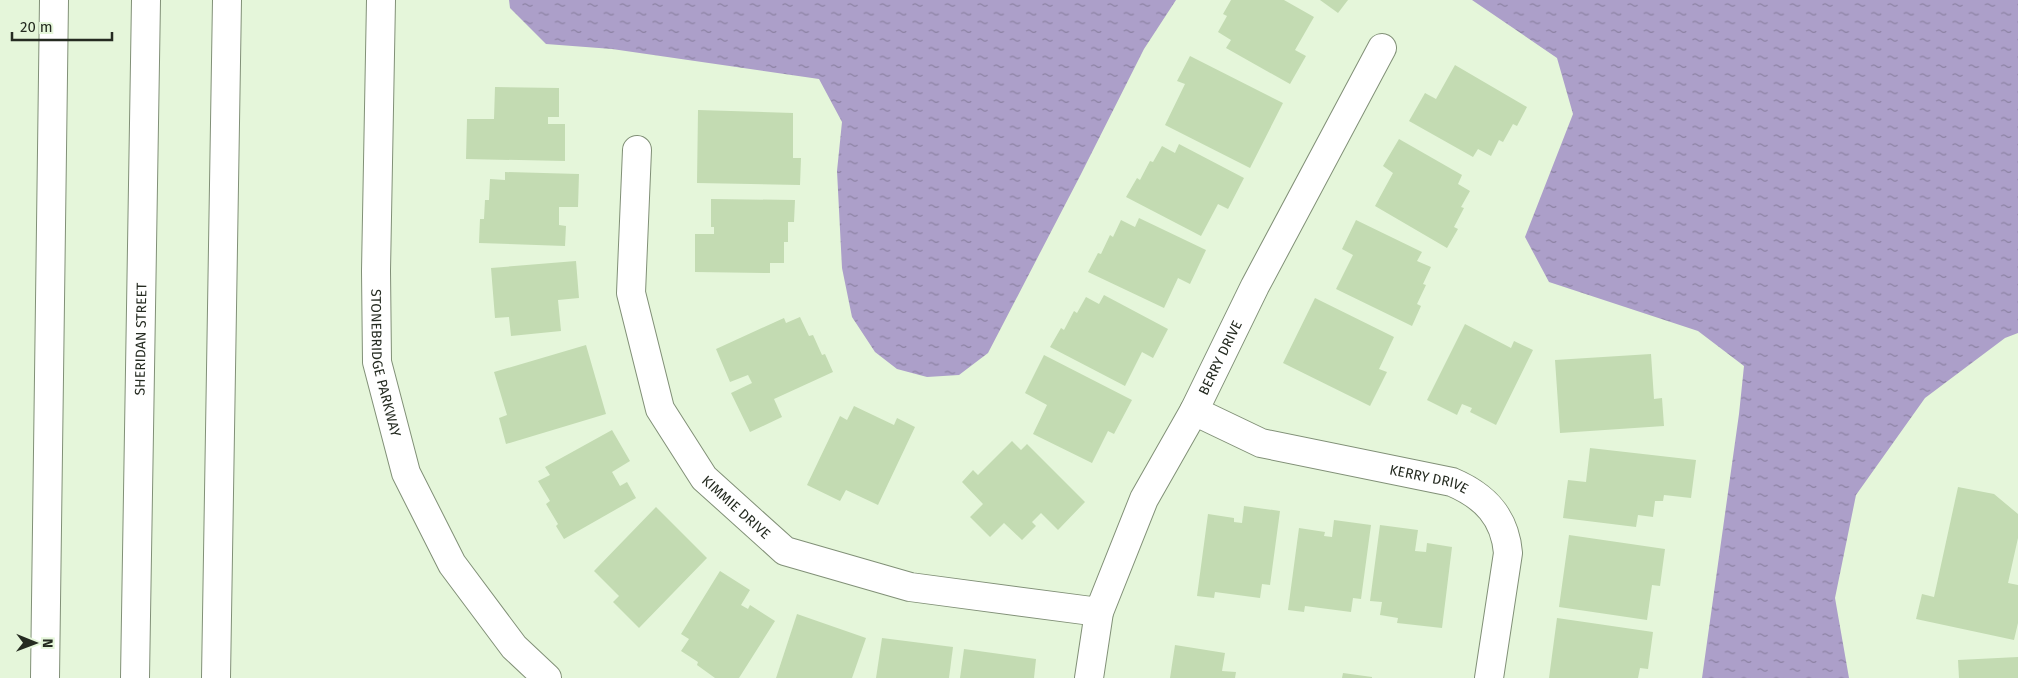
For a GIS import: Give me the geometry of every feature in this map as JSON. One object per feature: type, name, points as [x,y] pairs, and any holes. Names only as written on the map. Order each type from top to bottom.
[{"type":"street","points":[[45,678],[54,0]]},
{"type":"street","name":"SHERIDAN STREET","points":[[134,678],[146,0]]},
{"type":"street","points":[[216,678],[227,0]]},
{"type":"street","name":"STONEBRIDGE PARKWAY","points":[[380,0],[376,271],[377,362],[406,473],[452,564],[514,647],[547,678]]},
{"type":"street","name":"BERRY DRIVE","points":[[1089,678],[1099,612],[1144,500],[1194,411],[1255,286],[1382,48]]},
{"type":"street","name":"KIMMIE DRIVE","points":[[638,150],[631,293],[660,409],[704,478],[785,551],[910,587],[1099,612]]},
{"type":"street","name":"KERRY DRIVE","points":[[1194,411],[1261,443],[1452,482],[1470,490],[1486,503],[1499,520],[1506,537],[1508,553],[1489,678]]},
{"type":"water","points":[[509,0],[1176,0],[1144,49],[988,353],[959,375],[927,377],[897,369],[875,352],[852,317],[842,268],[837,171],[842,122],[819,79],[612,49],[546,44],[510,8]]},
{"type":"water","points":[[1472,0],[2018,0],[2018,333],[2005,338],[1925,398],[1856,495],[1835,598],[1849,678],[1702,678],[1744,366],[1698,331],[1549,282],[1525,237],[1573,114],[1557,58]]},
{"type":"building","points":[[1231,0],[1284,0],[1314,17],[1295,50],[1306,56],[1290,84],[1226,48],[1231,40],[1218,32],[1227,16],[1223,14]]},
{"type":"building","points":[[1320,0],[1348,0],[1338,13]]},
{"type":"building","points":[[1190,56],[1283,103],[1250,168],[1165,125],[1185,84],[1177,81]]},
{"type":"building","points":[[1455,65],[1527,107],[1517,126],[1513,124],[1503,142],[1499,140],[1491,156],[1478,149],[1473,157],[1409,121],[1425,93],[1436,99]]},
{"type":"building","points":[[495,87],[559,88],[559,117],[548,117],[548,124],[565,124],[565,161],[466,159],[467,119],[494,119]]},
{"type":"building","points":[[698,110],[793,113],[793,158],[801,158],[800,185],[697,183]]},
{"type":"building","points":[[1399,139],[1462,175],[1458,184],[1470,191],[1461,207],[1464,208],[1454,227],[1458,229],[1447,248],[1375,206],[1393,173],[1383,166]]},
{"type":"building","points":[[1179,144],[1244,178],[1228,209],[1218,204],[1201,236],[1126,197],[1137,178],[1140,180],[1150,161],[1153,162],[1162,146],[1175,153]]},
{"type":"building","points":[[505,172],[579,174],[578,207],[559,207],[559,225],[566,226],[565,246],[479,243],[480,219],[484,219],[485,200],[489,200],[490,179],[505,180]]},
{"type":"building","points":[[711,199],[795,200],[794,222],[788,222],[788,242],[784,242],[784,263],[770,263],[770,273],[695,272],[695,234],[714,234],[714,227],[711,227]]},
{"type":"building","points":[[1139,218],[1206,250],[1190,284],[1178,278],[1164,308],[1088,272],[1098,253],[1101,254],[1110,235],[1113,237],[1121,220],[1135,227]]},
{"type":"building","points":[[1356,220],[1422,252],[1417,261],[1431,267],[1423,284],[1426,285],[1417,304],[1421,306],[1412,326],[1336,289],[1353,255],[1342,249]]},
{"type":"building","points":[[576,261],[579,298],[558,300],[561,331],[511,336],[509,317],[495,318],[491,268]]},
{"type":"building","points":[[1104,295],[1168,329],[1153,358],[1142,352],[1125,386],[1050,347],[1061,328],[1064,330],[1074,311],[1077,313],[1086,297],[1099,304]]},
{"type":"building","points":[[1315,298],[1394,337],[1379,369],[1387,372],[1370,406],[1283,363]]},
{"type":"building","points":[[800,317],[809,336],[813,335],[822,355],[825,354],[833,372],[774,399],[782,417],[750,432],[731,393],[752,383],[748,375],[730,382],[716,349],[784,318],[786,323]]},
{"type":"building","points":[[1465,324],[1511,348],[1514,341],[1533,350],[1496,425],[1470,412],[1472,408],[1462,404],[1457,415],[1427,400]]},
{"type":"building","points":[[586,345],[606,414],[506,444],[499,418],[507,415],[494,372]]},
{"type":"building","points":[[1651,354],[1654,399],[1662,398],[1664,426],[1560,433],[1555,360]]},
{"type":"building","points":[[1044,355],[1132,400],[1114,434],[1108,431],[1092,463],[1033,434],[1047,405],[1025,393]]},
{"type":"building","points":[[854,406],[894,425],[897,418],[915,427],[878,505],[846,490],[840,501],[807,485],[840,416],[847,420]]},
{"type":"building","points":[[612,430],[630,461],[612,472],[620,486],[627,482],[636,498],[564,539],[556,526],[558,524],[546,504],[550,501],[538,481],[550,475],[545,467]]},
{"type":"building","points":[[1012,441],[1021,450],[1027,444],[1085,502],[1058,530],[1041,513],[1032,522],[1036,526],[1022,540],[1004,523],[990,537],[970,517],[983,504],[962,482],[973,470],[978,475]]},
{"type":"building","points":[[1590,448],[1696,460],[1691,498],[1664,495],[1663,501],[1655,501],[1653,517],[1638,515],[1636,527],[1563,518],[1568,480],[1586,482]]},
{"type":"building","points":[[1958,487],[1994,494],[2018,514],[2018,538],[2008,583],[2018,585],[2018,623],[2014,640],[1916,619],[1922,594],[1934,597]]},
{"type":"building","points":[[1244,506],[1280,511],[1270,585],[1262,584],[1260,598],[1215,592],[1214,598],[1197,596],[1208,514],[1234,518],[1234,522],[1242,523]]},
{"type":"building","points":[[656,507],[707,558],[639,628],[613,602],[619,596],[594,571]]},
{"type":"building","points":[[1334,520],[1371,525],[1361,599],[1353,598],[1351,612],[1305,606],[1304,612],[1288,610],[1299,528],[1325,532],[1324,536],[1332,537]]},
{"type":"building","points":[[1380,525],[1418,530],[1415,551],[1426,552],[1427,543],[1452,547],[1442,628],[1397,623],[1398,618],[1380,615],[1382,602],[1370,601]]},
{"type":"building","points":[[1569,535],[1665,549],[1660,586],[1652,585],[1647,620],[1559,607]]},
{"type":"building","points":[[720,571],[750,590],[741,605],[748,609],[750,605],[775,621],[739,678],[715,678],[697,665],[698,662],[681,651],[689,639],[681,634]]},
{"type":"building","points":[[797,614],[866,638],[852,678],[776,678]]},
{"type":"building","points":[[1557,618],[1653,632],[1648,669],[1640,668],[1638,678],[1549,678]]},
{"type":"building","points":[[882,638],[953,647],[949,678],[876,678]]},
{"type":"building","points":[[1175,645],[1225,653],[1222,671],[1236,672],[1235,678],[1170,678]]},
{"type":"building","points":[[964,649],[1036,659],[1034,678],[960,678]]},
{"type":"building","points":[[2018,657],[2018,678],[1959,678],[1958,660]]},
{"type":"building","points":[[1343,673],[1372,677],[1372,678],[1342,678]]}]
